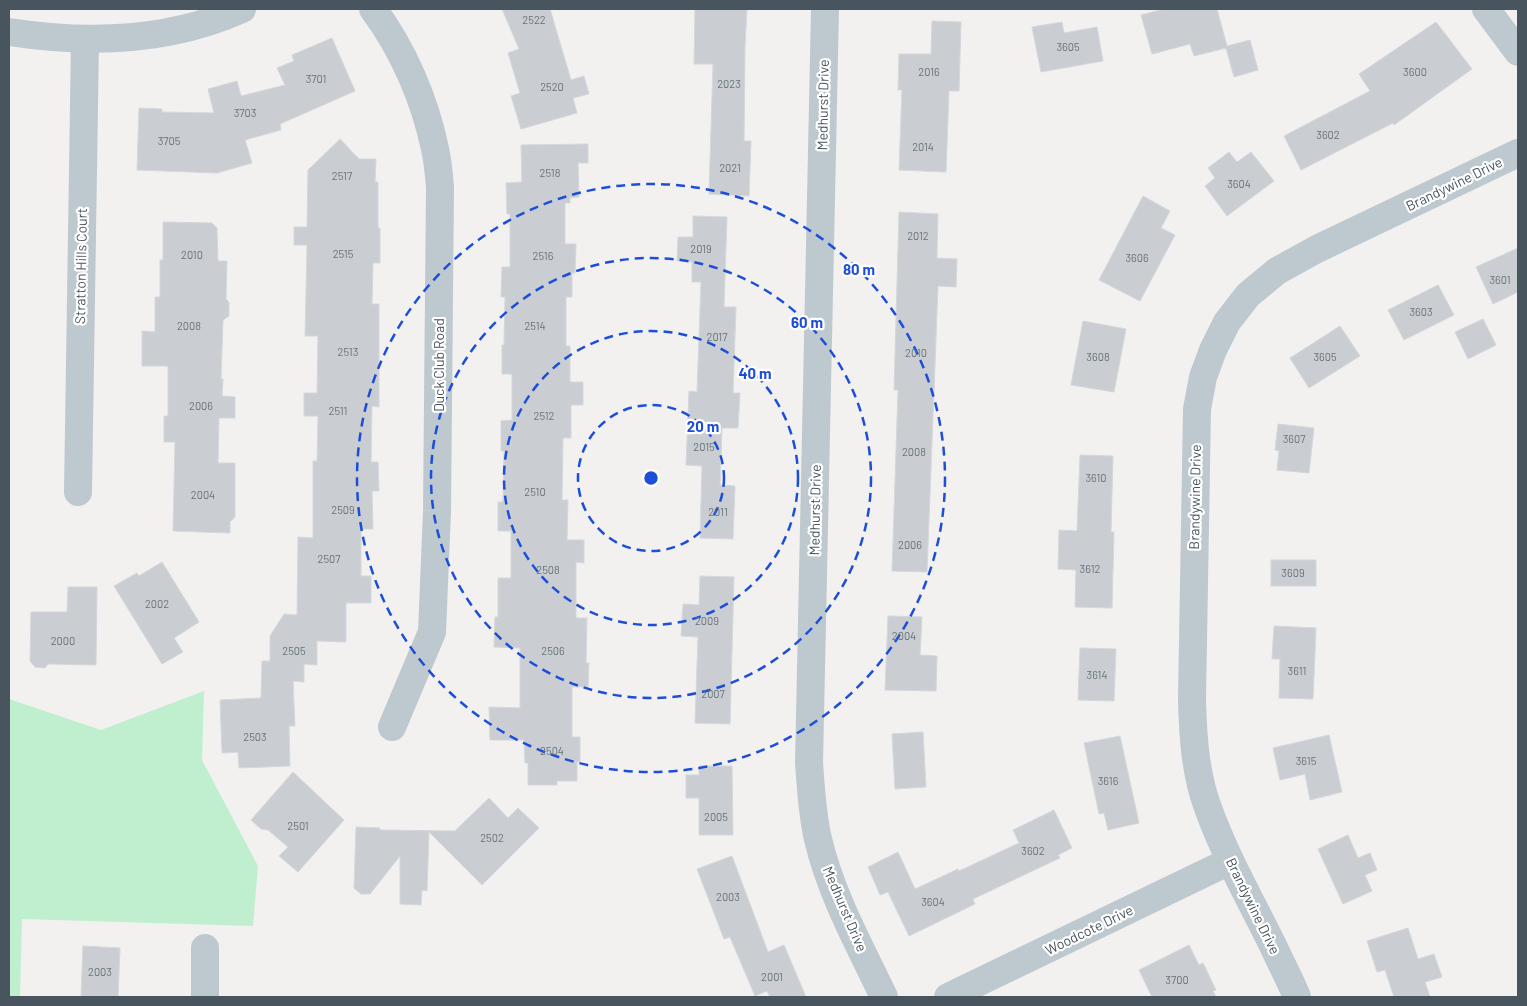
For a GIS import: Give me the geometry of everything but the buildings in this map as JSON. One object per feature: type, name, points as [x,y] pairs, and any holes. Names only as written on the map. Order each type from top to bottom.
[{"type":"street","points":[[9,32],[85,40],[136,37],[183,30],[225,17],[242,9]]},
{"type":"street","name":"Duck Club Road","points":[[373,9],[395,42],[412,77],[426,113],[436,149],[440,187],[437,511],[432,632],[392,728]]},
{"type":"street","name":"Medhurst Drive","points":[[825,9],[809,763],[812,803],[818,838],[830,879],[884,997]]},
{"type":"street","points":[[1486,9],[1518,52]]},
{"type":"street","name":"Stratton Hills Court","points":[[78,492],[85,40]]},
{"type":"street","name":"Brandywine Drive","points":[[1296,997],[1265,929],[1230,861],[1207,806],[1197,766],[1193,738],[1192,700],[1197,409],[1203,377],[1213,350],[1227,322],[1248,295],[1277,271],[1317,249],[1518,153]]},
{"type":"street","name":"Woodcote Drive","points":[[948,997],[1230,861]]},
{"type":"street","points":[[205,948],[205,997]]},
{"type":"green space","points":[[204,691],[202,760],[258,866],[253,926],[22,919],[20,997],[9,997],[9,699],[101,730]]}]
